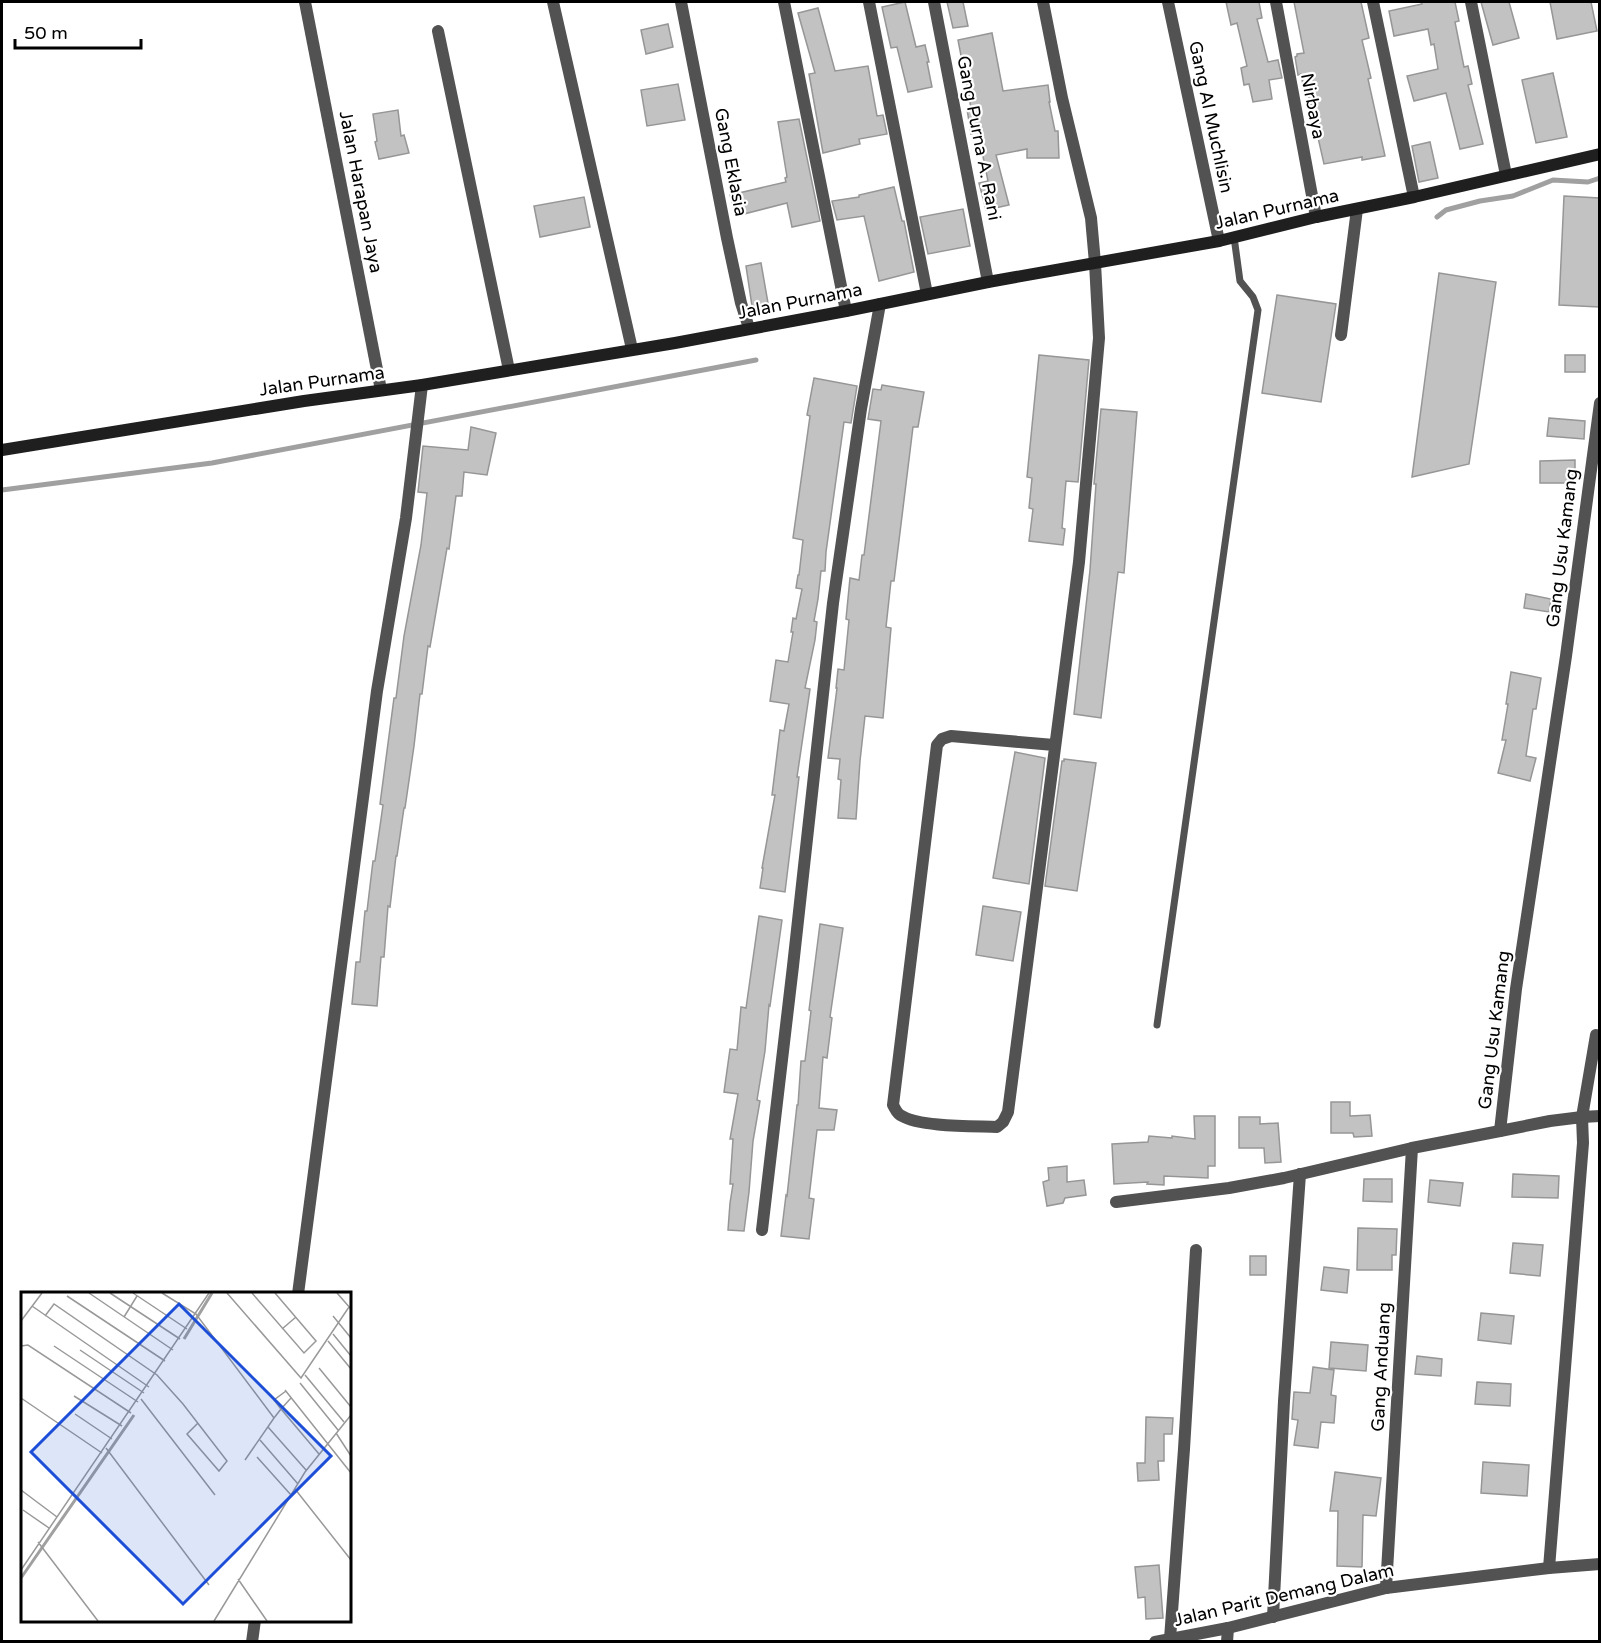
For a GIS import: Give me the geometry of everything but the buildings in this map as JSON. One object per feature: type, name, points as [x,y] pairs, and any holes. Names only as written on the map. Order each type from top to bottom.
[{"type":"street","name":"Jalan Harapan Jaya","points":[[304,2],[381,390]]},
{"type":"street","points":[[553,2],[632,349]]},
{"type":"street","name":"Gang Eklasia","points":[[681,2],[727,238],[741,303],[749,328]]},
{"type":"street","points":[[784,2],[846,311]]},
{"type":"street","points":[[870,2],[927,294]]},
{"type":"street","name":"Gang Purna A. Rani","points":[[934,2],[988,282]]},
{"type":"street","points":[[1043,2],[1062,99],[1091,218],[1095,263],[1099,338],[1079,562],[1008,1112],[1003,1122],[997,1127],[956,1126],[910,1120],[899,1115],[893,1105],[937,745],[942,739],[951,736],[1054,745]]},
{"type":"street","name":"Gang Al Muchlisin","points":[[1168,2],[1219,241]]},
{"type":"street","name":"Nirbaya","points":[[1275,2],[1316,217]]},
{"type":"street","points":[[1373,2],[1413,197]]},
{"type":"street","points":[[1471,2],[1506,175]]},
{"type":"street","points":[[438,32],[509,370]]},
{"type":"street","name":"Jalan Purnama","points":[[2,450],[422,385],[846,311],[988,282],[1219,241],[1599,154]]},
{"type":"street","points":[[1341,335],[1357,209]]},
{"type":"street","points":[[762,1230],[833,603],[861,409],[880,304]]},
{"type":"street","points":[[298,1292],[377,691],[406,518],[422,385]]},
{"type":"street","name":"Gang Usu Kamang","points":[[1599,403],[1566,656],[1516,989],[1500,1131],[1550,1121],[1599,1116]]},
{"type":"street","points":[[1549,1568],[1582,1143],[1582,1117],[1596,1035],[1599,1036]]},
{"type":"street","points":[[1116,1202],[1229,1188],[1500,1131]]},
{"type":"street","name":"Gang Anduang","points":[[1386,1588],[1412,1149]]},
{"type":"street","points":[[1273,1617],[1284,1401],[1300,1174]]},
{"type":"street","points":[[1170,1639],[1196,1250]]},
{"type":"street","name":"Jalan Parit Demang Dalam","points":[[1155,1641],[1228,1628],[1368,1591],[1549,1568],[1599,1564]]},
{"type":"street","points":[[252,1641],[255,1622]]},
{"type":"street","points":[[1227,1641],[1228,1628]]},
{"type":"lane","points":[[1157,1025],[1258,310],[1253,297],[1240,281],[1234,237]]},
{"type":"waterway","points":[[1437,217],[1446,210],[1480,201],[1513,196],[1553,180],[1588,182],[1600,178]]},
{"type":"waterway","points":[[2,490],[212,463],[756,360]]}]
